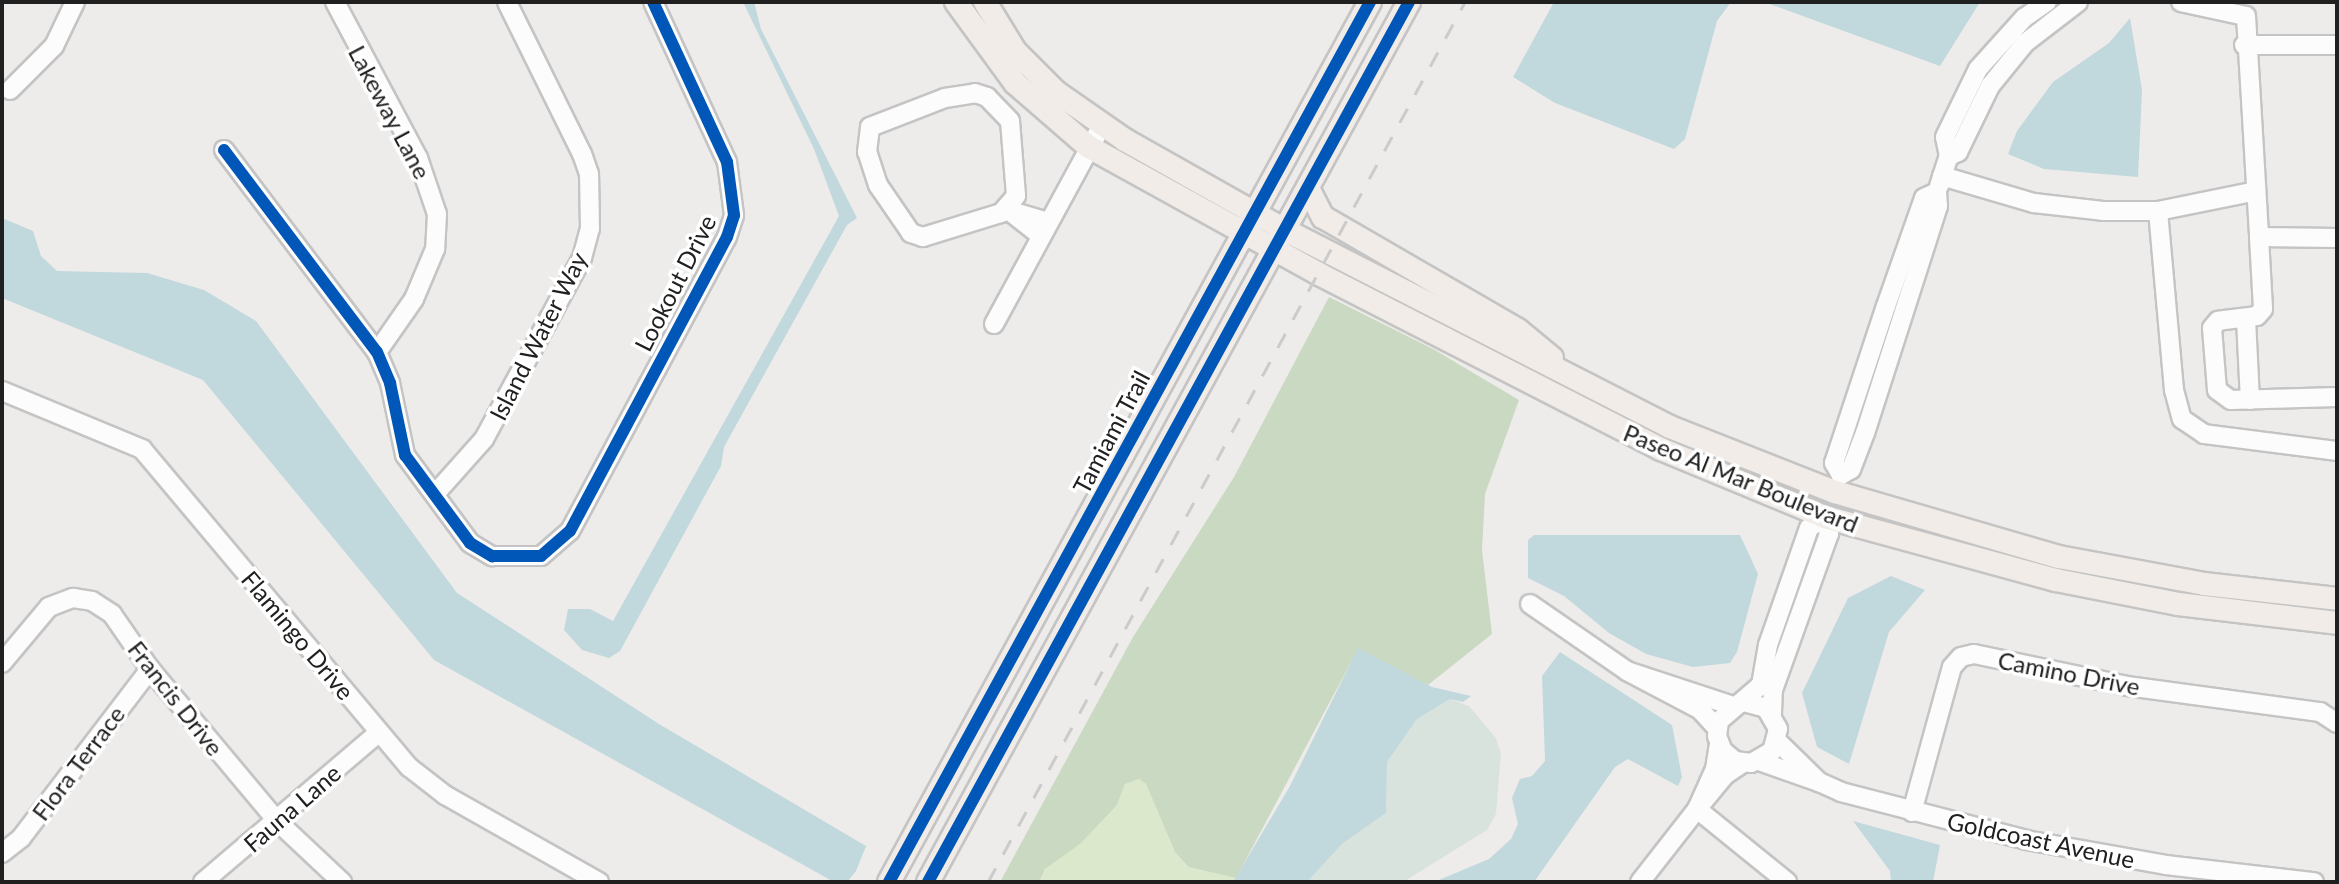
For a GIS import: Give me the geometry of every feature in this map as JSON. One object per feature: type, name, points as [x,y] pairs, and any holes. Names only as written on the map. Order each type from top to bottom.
[{"type":"main road","points":[[956,2],[1015,83],[1089,147],[1280,238]]},
{"type":"main road","points":[[985,2],[1015,51],[1056,92],[1251,222]]},
{"type":"main road","name":"Tamiami Trail","points":[[889,882],[1370,2]]},
{"type":"main road","points":[[928,882],[1409,2]]},
{"type":"main road","points":[[1308,188],[1323,217],[1518,330],[1587,387]]},
{"type":"main road","name":"Paseo Al Mar Boulevard","points":[[1280,238],[1670,427],[1835,492],[2059,557],[2204,584],[2337,599]]},
{"type":"main road","name":"Paseo Al Mar Boulevard","points":[[1280,238],[1319,274],[1575,408],[1825,517],[2056,580],[2178,604],[2337,623]]},
{"type":"main road","points":[[1056,581],[1063,601],[1059,645]]},
{"type":"street","points":[[10,90],[54,46],[75,2]]},
{"type":"street","name":"Lakeway Lane","points":[[335,2],[418,158],[437,214],[435,249],[419,287],[377,352]]},
{"type":"street","name":"Island Water Way","points":[[435,494],[484,439],[582,258],[590,229],[589,174],[582,154],[507,2]]},
{"type":"street","name":"Lookout Drive","points":[[435,494],[470,543],[492,556],[541,556],[570,531],[727,237],[734,215],[727,162],[653,2]]},
{"type":"street","points":[[1940,184],[1924,198],[1886,306],[1834,463],[1841,475],[1851,469],[1865,433],[1938,206],[1940,184],[1949,156],[1945,137],[1978,69],[2024,18],[2047,2]]},
{"type":"street","points":[[1949,156],[1958,152],[1990,86],[2025,43],[2078,2]]},
{"type":"street","points":[[2181,2],[2247,9],[2244,45],[2263,309],[2246,319],[2218,321],[2212,328],[2217,390],[2231,400],[2337,397]]},
{"type":"street","points":[[2244,45],[2337,45]]},
{"type":"street","points":[[1008,210],[1017,184],[1010,154],[1010,121],[987,97],[956,95],[870,127],[867,152],[878,185],[898,219],[923,237],[1008,210],[1044,229]]},
{"type":"street","points":[[994,324],[1102,125]]},
{"type":"street","points":[[224,150],[377,352],[390,383],[405,455],[435,494]]},
{"type":"street","points":[[1940,184],[2034,203],[2158,211],[2256,191]]},
{"type":"street","points":[[2158,211],[2174,390],[2182,419],[2204,434],[2337,451]]},
{"type":"street","points":[[2259,237],[2337,238]]},
{"type":"street","points":[[2246,319],[2250,400]]},
{"type":"street","name":"Flamingo Drive","points":[[4,395],[142,449],[409,767],[445,795],[599,882]]},
{"type":"street","points":[[1697,809],[1715,769],[1718,736],[1738,704],[1761,685],[1767,668],[1768,645],[1809,528],[1825,517],[1835,492]]},
{"type":"street","points":[[1640,882],[1725,775],[1751,762],[1777,741],[1772,714],[1773,690],[1829,534],[1825,517]]},
{"type":"street","name":"Francis Drive","points":[[2,663],[31,622],[49,607],[73,598],[92,601],[112,614],[150,669],[278,822],[342,882]]},
{"type":"street","points":[[1530,604],[1627,671],[1699,709],[1729,757],[1751,762]]},
{"type":"street","name":"Camino Drive","points":[[1912,812],[1952,667],[1961,657],[1974,654],[2127,686],[2320,712],[2337,723]]},
{"type":"street","name":"Flora Terrace","points":[[2,853],[21,838],[150,669]]},
{"type":"street","points":[[1627,671],[1738,704],[1760,705],[1772,714]]},
{"type":"street","name":"Fauna Lane","points":[[203,882],[278,822],[379,732]]},
{"type":"street","name":"Goldcoast Avenue","points":[[1777,741],[1819,782]]},
{"type":"street","name":"Goldcoast Avenue","points":[[1751,762],[1912,812],[2171,874],[2314,882]]},
{"type":"street","points":[[1697,809],[1787,882]]},
{"type":"green space","points":[[1329,297],[1433,349],[1519,400],[1485,494],[1482,550],[1492,634],[1428,685],[1358,649],[1236,878],[1188,867],[1175,852],[1146,784],[1139,779],[1125,784],[1117,805],[1081,843],[1045,869],[1040,880],[1000,882],[1133,637],[1234,477]]},
{"type":"green space","points":[[1139,779],[1146,784],[1175,852],[1187,867],[1236,878],[1233,882],[1040,880],[1045,869],[1117,805],[1125,784]]},
{"type":"shaded area","points":[[1450,699],[1469,706],[1496,738],[1501,754],[1496,814],[1487,830],[1403,882],[1307,882],[1342,844],[1386,813],[1387,762],[1417,719]]},
{"type":"water","points":[[743,2],[754,2],[761,29],[857,218],[847,225],[724,447],[721,466],[620,651],[609,658],[582,650],[564,630],[568,609],[590,609],[613,621],[839,216],[814,149]]},
{"type":"water","points":[[1554,2],[1731,2],[1717,21],[1685,139],[1674,149],[1555,103],[1513,77]]},
{"type":"water","points":[[1764,2],[1980,2],[1940,66]]},
{"type":"water","points":[[2130,18],[2142,90],[2138,177],[2044,169],[2008,154],[2017,131],[2053,82],[2109,43]]},
{"type":"water","points":[[2,218],[33,231],[41,256],[57,271],[147,273],[204,290],[256,321],[457,593],[659,724],[866,846],[856,871],[847,882],[834,882],[434,660],[203,380],[2,298]]},
{"type":"water","points":[[1534,535],[1740,535],[1758,574],[1737,652],[1730,663],[1693,667],[1646,654],[1609,633],[1564,596],[1528,578],[1528,540]]},
{"type":"water","points":[[1891,576],[1925,590],[1889,632],[1849,764],[1817,747],[1802,693],[1848,598]]},
{"type":"water","points":[[1358,648],[1432,687],[1471,696],[1463,702],[1450,699],[1417,719],[1387,762],[1386,813],[1342,844],[1307,882],[1233,882],[1290,786]]},
{"type":"water","points":[[1560,652],[1672,725],[1682,777],[1678,786],[1628,759],[1615,767],[1534,882],[1434,882],[1489,859],[1511,839],[1518,824],[1512,798],[1520,779],[1532,776],[1545,761],[1542,676]]},
{"type":"water","points":[[1853,821],[1940,845],[1933,882],[1891,882],[1890,871]]},
{"type":"railway","points":[[988,882],[1465,2]]},
{"type":"cycle path","points":[[224,150],[377,352],[390,383],[405,455],[470,543],[492,556],[541,556],[570,531],[727,237],[734,215],[727,162],[653,2]]},
{"type":"cycle path","points":[[889,882],[1370,2]]},
{"type":"cycle path","points":[[928,882],[1409,2]]}]
